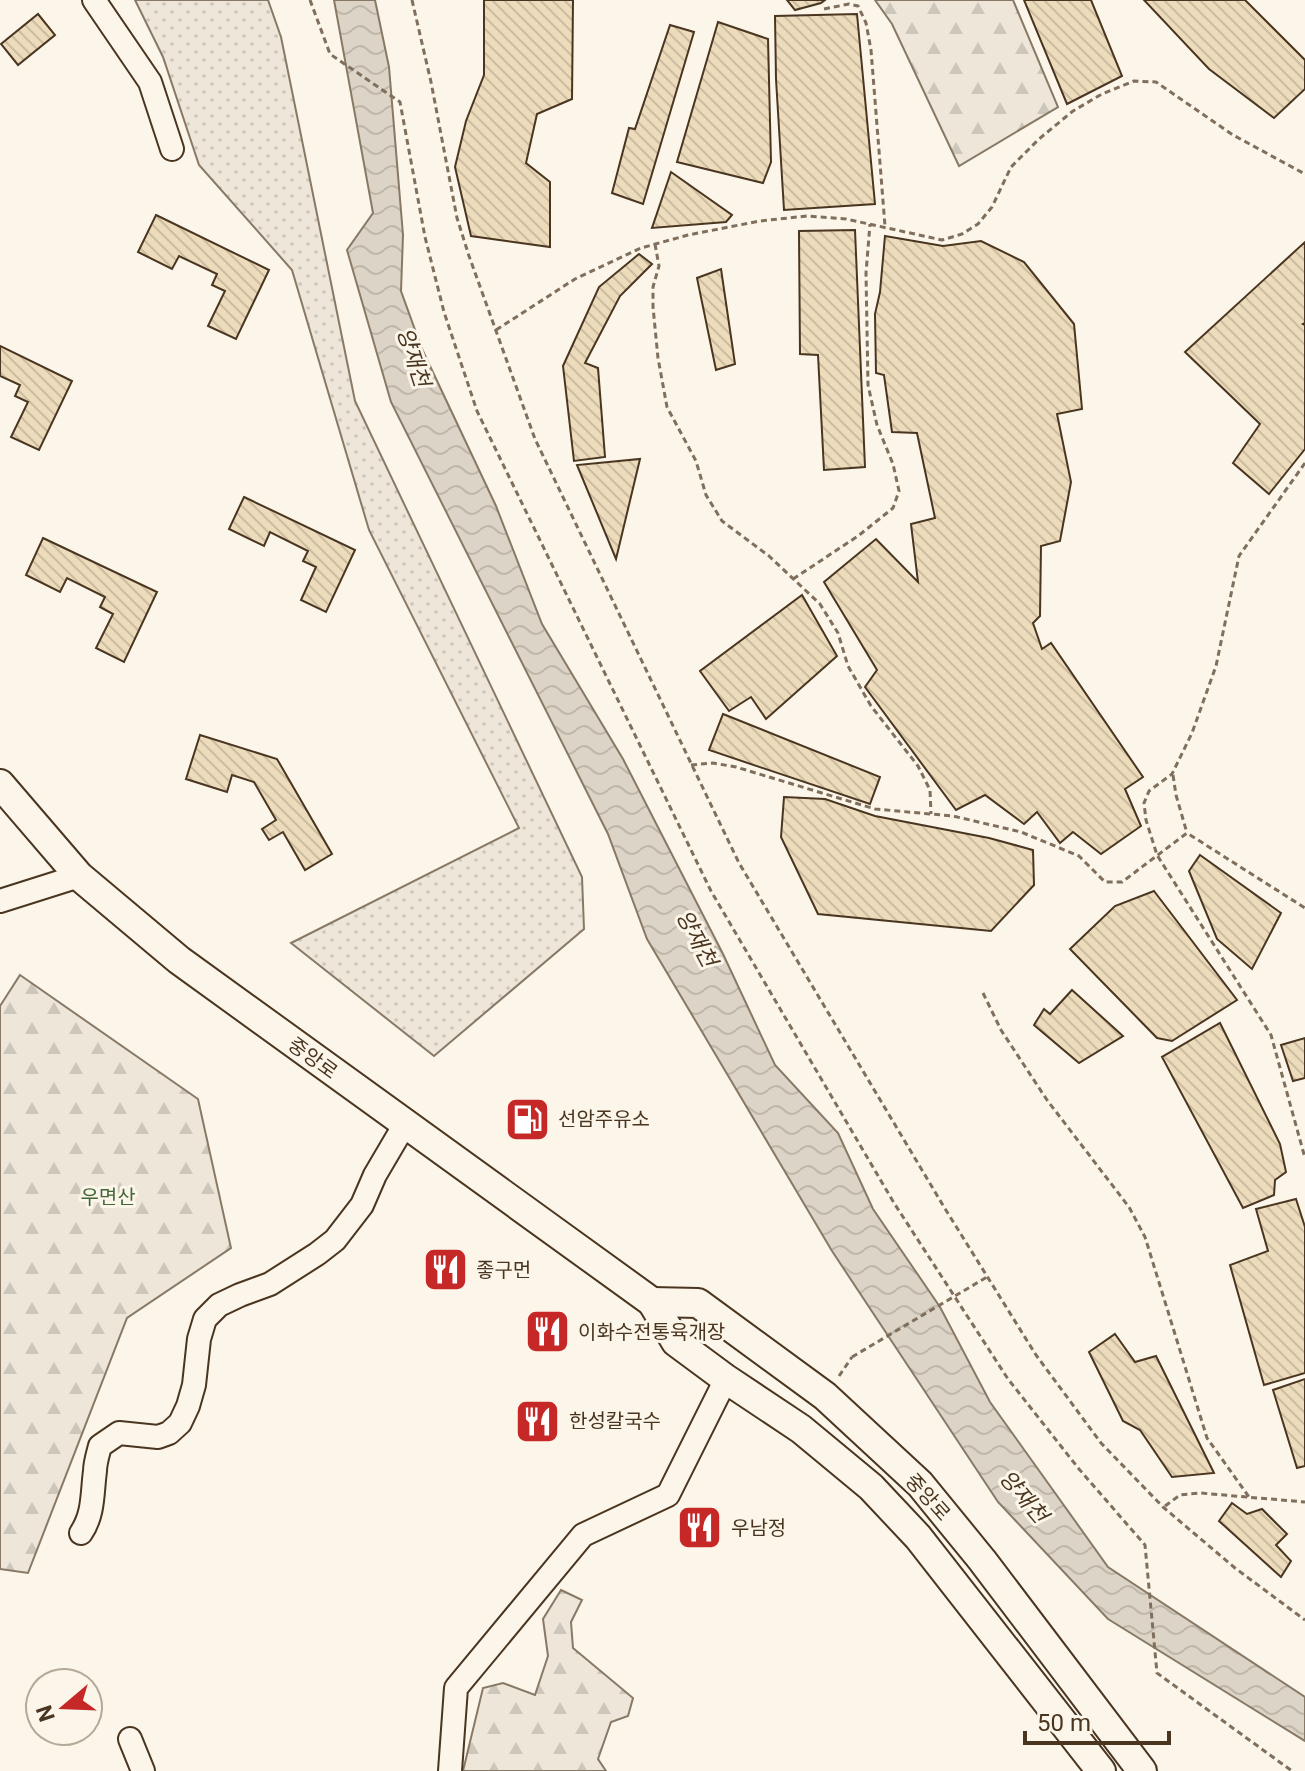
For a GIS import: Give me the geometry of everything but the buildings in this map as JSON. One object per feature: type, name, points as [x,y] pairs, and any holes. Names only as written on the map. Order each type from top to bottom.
[{"type":"main road","name":"중앙로","points":[[0,784],[79,876],[179,960],[652,1302],[676,1342],[801,1429],[871,1487],[918,1537],[1101,1771]]},
{"type":"main road","name":"중앙로","points":[[652,1302],[698,1303],[825,1396],[920,1484],[982,1560],[1142,1771]]},
{"type":"street","points":[[94,0],[150,82],[172,149]]},
{"type":"street","points":[[0,901],[79,876]]},
{"type":"street","points":[[81,1533],[88,1524],[100,1446],[119,1433],[158,1437],[169,1433],[180,1423],[194,1385],[199,1339],[205,1319],[219,1305],[270,1284],[335,1240],[362,1205],[375,1175],[405,1124]]},
{"type":"street","points":[[450,1771],[456,1688],[583,1535],[668,1495],[726,1379]]},
{"type":"street","points":[[130,1739],[143,1771]]},
{"type":"path","points":[[310,0],[330,54],[400,102],[425,237],[444,312],[477,411],[711,891],[894,1203],[1008,1379],[1079,1469],[1145,1545],[1157,1673],[1292,1771]]},
{"type":"path","points":[[412,0],[457,218],[535,439],[739,863],[987,1277],[1036,1355],[1101,1443],[1163,1507],[1235,1568],[1305,1620]]},
{"type":"path","points":[[824,9],[849,4],[858,6],[866,23],[871,50],[885,226]]},
{"type":"path","points":[[496,331],[575,279],[641,248],[688,235],[760,221],[807,216],[846,219],[942,240],[962,234],[978,224],[992,207],[1011,167],[1039,139],[1073,111],[1102,94],[1134,81],[1156,82],[1233,135],[1305,174]]},
{"type":"path","points":[[793,579],[858,536],[893,508],[899,491],[893,464],[877,425],[868,385],[866,273],[870,224]]},
{"type":"path","points":[[655,244],[659,266],[653,287],[653,307],[667,407],[696,461],[706,495],[722,521],[769,556],[820,604],[838,633],[848,666],[871,706],[918,766],[930,790],[931,814]]},
{"type":"path","points":[[1305,463],[1239,556],[1216,666],[1192,733],[1172,774],[1149,791],[1144,803],[1157,855],[1271,1035],[1305,1158]]},
{"type":"path","points":[[691,765],[713,763],[736,767],[875,809],[953,816],[1021,832],[1079,856],[1105,882],[1122,882],[1187,833]]},
{"type":"path","points":[[1172,774],[1187,833],[1305,908]]},
{"type":"path","points":[[983,993],[1001,1030],[1047,1100],[1135,1217],[1145,1237],[1207,1438],[1249,1497]]},
{"type":"path","points":[[852,1357],[987,1277]]},
{"type":"path","points":[[1163,1507],[1180,1495],[1200,1493],[1305,1502]]},
{"type":"green space","points":[[135,0],[268,0],[281,37],[355,401],[582,877],[584,929],[434,1056],[291,943],[519,828],[369,530],[292,270],[199,165],[163,57]]},
{"type":"green space","points":[[875,0],[1013,0],[1058,107],[959,166],[892,24]]},
{"type":"green space","name":"우면산","points":[[20,975],[198,1099],[231,1248],[127,1318],[28,1573],[0,1569],[0,1006]]},
{"type":"green space","points":[[561,1590],[582,1600],[571,1622],[573,1648],[633,1698],[628,1716],[611,1722],[598,1759],[606,1771],[463,1771],[483,1688],[503,1683],[535,1695],[548,1656],[543,1619]]},
{"type":"water","name":"양재천","points":[[334,0],[375,0],[389,67],[403,235],[401,291],[422,349],[496,506],[542,624],[623,759],[723,954],[775,1065],[838,1133],[873,1209],[940,1307],[990,1402],[1108,1567],[1305,1697],[1305,1741],[1108,1619],[998,1502],[832,1251],[647,939],[608,834],[391,402],[347,250],[373,213]]},
{"type":"place","name":"선암주유소","points":[[527,1119]]},
{"type":"place","name":"좋구먼","points":[[445,1270]]},
{"type":"place","name":"이화수전통육개장","points":[[547,1332]]},
{"type":"place","name":"한성칼국수","points":[[538,1421]]},
{"type":"place","name":"우남정","points":[[700,1528]]}]
